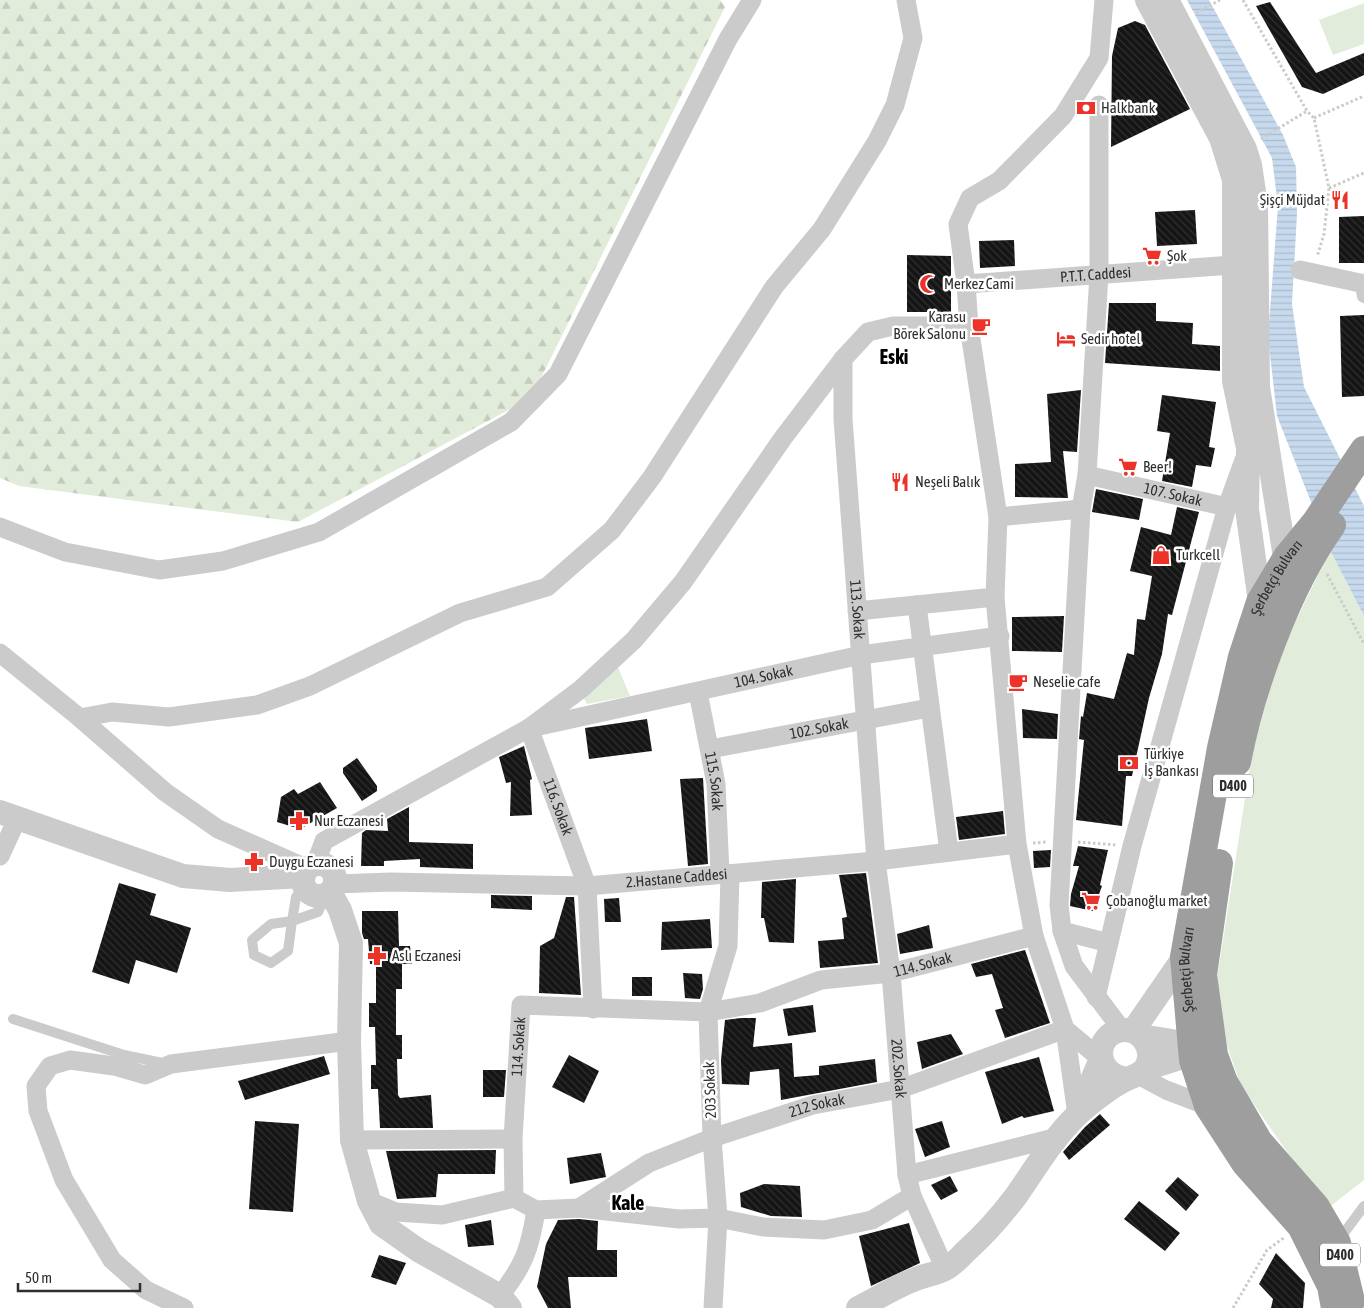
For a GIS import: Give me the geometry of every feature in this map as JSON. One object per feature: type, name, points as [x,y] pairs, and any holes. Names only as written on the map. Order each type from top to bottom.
[{"type":"highway","name":"D400","points":[[1317,538],[1363,452]]},
{"type":"highway","name":"D400","points":[[1317,538],[1364,481]]},
{"type":"highway","name":"Şerbetçi Bulvarı","points":[[1308,1216],[1259,1142],[1224,1082],[1198,1048],[1203,975],[1219,864],[1240,748],[1272,608],[1287,557],[1317,538]]},
{"type":"highway","name":"Şerbetçi Bulvarı","points":[[1308,1216],[1245,1163],[1208,1106],[1184,957],[1221,748],[1242,657],[1317,538]]},
{"type":"highway","name":"D400","points":[[1308,1216],[1328,1251],[1352,1308]]},
{"type":"highway","name":"D400","points":[[1328,1251],[1335,1308]]},
{"type":"street","points":[[0,527],[65,552],[159,570],[223,561],[319,532],[511,422],[558,374],[728,39],[752,0]]},
{"type":"street","points":[[80,718],[112,712],[170,717],[257,705],[310,686],[460,613],[547,586],[612,530],[652,477],[774,288],[822,229],[877,141],[895,105],[913,38],[906,0]]},
{"type":"street","points":[[1077,1115],[1066,1029],[1034,936],[1017,844],[1000,636],[995,597],[998,518],[969,326],[966,284],[958,224],[970,198],[999,181],[1063,116],[1099,58],[1104,0]]},
{"type":"street","points":[[1147,0],[1221,138],[1234,180],[1258,387],[1287,557]]},
{"type":"street","points":[[1167,0],[1245,148],[1250,165],[1256,205],[1245,264],[1234,381],[1248,448],[1248,509],[1272,608]]},
{"type":"street","points":[[1099,105],[1099,274],[1087,475],[1081,509],[1059,906],[1062,931],[1074,966],[1096,996],[1132,1033],[1146,1043],[1149,1052],[1136,1074]]},
{"type":"street","name":"P.T.T. Caddesi","points":[[966,284],[1245,264]]},
{"type":"street","points":[[1300,270],[1363,288]]},
{"type":"street","points":[[308,874],[324,841],[529,728],[581,689],[627,646],[677,589],[783,438],[843,359],[868,332],[893,326],[969,326]]},
{"type":"street","name":"113. Sokak","points":[[843,359],[843,420],[876,861]]},
{"type":"street","points":[[1096,996],[1132,846],[1227,507],[1248,448]]},
{"type":"street","name":"107. Sokak","points":[[1087,475],[1227,507]]},
{"type":"street","points":[[998,518],[1081,509]]},
{"type":"street","points":[[858,611],[995,597]]},
{"type":"street","points":[[917,605],[949,852]]},
{"type":"street","name":"104. Sokak","points":[[529,728],[861,655],[1000,636]]},
{"type":"street","points":[[0,653],[80,718],[165,792],[218,830],[308,874]]},
{"type":"street","name":"115. Sokak","points":[[698,692],[716,784],[725,874]]},
{"type":"street","name":"102. Sokak","points":[[710,749],[929,708]]},
{"type":"street","name":"116. Sokak","points":[[529,728],[588,886],[593,1009]]},
{"type":"street","points":[[0,856],[9,814],[183,876],[230,880],[308,874],[326,865],[334,873],[331,890],[351,943],[349,1041],[352,1140],[369,1201],[381,1224],[418,1250],[505,1302],[531,1244],[536,1210]]},
{"type":"street","name":"2.Hastane Caddesi","points":[[331,890],[391,882],[588,886],[876,861],[1017,844]]},
{"type":"street","name":"202. Sokak","points":[[876,861],[891,973],[907,1175],[912,1196],[945,1269]]},
{"type":"street","name":"203 Sokak","points":[[712,1308],[718,1218],[712,1138],[708,1012],[728,946],[725,874]]},
{"type":"street","points":[[1062,931],[1109,943]]},
{"type":"street","name":"114. Sokak","points":[[514,1198],[514,1139],[521,1005],[708,1012],[760,1003],[821,980],[891,973],[1034,936]]},
{"type":"street","points":[[1132,1033],[1184,957]]},
{"type":"street","points":[[1066,1029],[1101,1059],[1106,1070],[1115,1077],[1136,1074],[1166,1090],[1208,1106]]},
{"type":"street","name":"212 Sokak","points":[[579,1208],[649,1163],[712,1138],[813,1105],[900,1089],[1066,1029]]},
{"type":"street","points":[[1077,1115],[1101,1059],[1102,1046],[1110,1035],[1132,1033],[1198,1048]]},
{"type":"street","points":[[184,1308],[146,1290],[112,1260],[64,1180],[38,1111],[36,1086],[50,1066],[70,1060],[114,1066],[144,1075],[171,1064],[349,1041]]},
{"type":"street","points":[[858,1308],[914,1279],[945,1269],[978,1241],[1015,1197],[1054,1138],[1077,1115],[1136,1074],[1198,1048]]},
{"type":"street","points":[[907,1175],[1054,1138]]},
{"type":"street","points":[[352,1140],[514,1139]]},
{"type":"street","points":[[369,1201],[396,1212],[442,1215],[514,1198],[536,1210],[579,1208],[679,1219],[718,1218],[763,1227],[824,1230],[872,1220],[912,1196]]},
{"type":"lane","points":[[308,874],[296,897],[292,921],[288,951],[271,963],[254,955],[252,940],[271,924],[292,921],[318,912],[331,890]]},
{"type":"lane","points":[[13,1019],[124,1055],[171,1064]]},
{"type":"lane","points":[[1328,1251],[1364,1206]]},
{"type":"path","points":[[1191,16],[1220,0]]},
{"type":"path","points":[[1243,0],[1307,111],[1314,118],[1330,188],[1319,256],[1300,270]]},
{"type":"path","points":[[1314,118],[1364,96]]},
{"type":"path","points":[[1245,148],[1307,111]]},
{"type":"path","points":[[1330,188],[1364,173]]},
{"type":"path","points":[[1317,538],[1364,644]]},
{"type":"path","points":[[1233,1308],[1267,1250],[1308,1216]]},
{"type":"green space","points":[[0,0],[720,0],[725,7],[531,398],[298,522],[19,486],[0,478]]},
{"type":"green space","points":[[1364,3],[1364,44],[1333,55],[1319,20]]},
{"type":"green space","points":[[1330,550],[1364,616],[1364,1180],[1327,1209],[1241,1086],[1213,1005],[1252,753],[1279,656]]},
{"type":"green space","points":[[615,660],[630,696],[587,704],[579,689]]},
{"type":"water","points":[[1187,0],[1209,0],[1283,135],[1296,167],[1297,214],[1292,304],[1304,387],[1364,506],[1364,616],[1330,550],[1277,416],[1268,337],[1278,206],[1272,158]]},
{"type":"building","points":[[1270,2],[1316,73],[1364,53],[1364,75],[1323,94],[1302,87],[1256,6]]},
{"type":"building","points":[[1135,21],[1145,25],[1190,109],[1111,147],[1112,56],[1118,28]]},
{"type":"building","points":[[1195,210],[1197,244],[1157,246],[1155,212]]},
{"type":"building","points":[[1364,216],[1364,263],[1339,263],[1339,217]]},
{"type":"building","points":[[1014,240],[1015,266],[980,268],[979,241]]},
{"type":"building","name":"Merkez Cami","points":[[907,255],[951,256],[951,312],[907,312]]},
{"type":"building","points":[[1109,303],[1156,303],[1156,321],[1193,323],[1192,344],[1220,346],[1220,371],[1105,363]]},
{"type":"building","points":[[1364,315],[1364,396],[1342,397],[1340,316]]},
{"type":"building","points":[[1081,390],[1077,452],[1063,451],[1068,498],[1015,497],[1015,464],[1051,462],[1047,394]]},
{"type":"building","points":[[1162,395],[1216,402],[1209,447],[1215,448],[1211,467],[1196,465],[1192,487],[1162,481],[1170,433],[1157,431]]},
{"type":"building","points":[[1096,489],[1143,499],[1139,520],[1092,512]]},
{"type":"building","points":[[1177,507],[1199,512],[1172,615],[1168,614],[1162,654],[1149,698],[1132,776],[1126,776],[1122,826],[1076,820],[1084,740],[1079,739],[1081,716],[1083,717],[1087,693],[1114,699],[1127,653],[1134,655],[1137,619],[1145,620],[1152,576],[1130,571],[1141,527],[1171,535]]},
{"type":"building","points":[[1064,616],[1062,652],[1012,651],[1012,617]]},
{"type":"building","points":[[1022,709],[1058,714],[1057,739],[1023,738]]},
{"type":"building","points":[[647,719],[652,751],[589,759],[585,728]]},
{"type":"building","points":[[524,746],[532,779],[530,780],[532,815],[510,816],[511,782],[506,783],[499,757]]},
{"type":"building","points":[[357,758],[377,786],[377,791],[362,801],[343,773],[343,768]]},
{"type":"building","points":[[703,778],[708,864],[688,866],[680,779]]},
{"type":"building","points":[[320,782],[337,808],[300,829],[277,822],[281,797],[294,789],[298,794]]},
{"type":"building","points":[[409,807],[409,842],[473,844],[473,869],[420,867],[420,859],[384,861],[384,866],[361,866],[362,833],[366,830],[388,831],[387,819]]},
{"type":"building","points":[[1003,811],[1005,834],[959,840],[956,817]]},
{"type":"building","points":[[1078,846],[1108,850],[1100,885],[1102,886],[1093,911],[1070,906],[1071,894],[1079,866],[1073,866]]},
{"type":"building","points":[[1051,850],[1050,867],[1034,868],[1033,851]]},
{"type":"building","points":[[866,873],[878,963],[820,968],[818,941],[844,939],[842,918],[847,917],[839,875]]},
{"type":"building","points":[[796,879],[794,943],[769,942],[764,918],[761,918],[762,882]]},
{"type":"building","points":[[119,883],[156,894],[150,915],[191,928],[177,973],[136,960],[129,984],[92,972]]},
{"type":"building","points":[[491,895],[532,896],[532,910],[491,908]]},
{"type":"building","points":[[566,897],[574,897],[581,995],[539,993],[540,946],[554,938]]},
{"type":"building","points":[[619,898],[621,922],[605,922],[604,899]]},
{"type":"building","points":[[362,911],[398,911],[399,946],[410,946],[412,964],[402,964],[402,989],[396,989],[396,1035],[402,1035],[402,1059],[397,1059],[398,1095],[400,1098],[431,1095],[433,1128],[380,1128],[378,1089],[371,1089],[371,1065],[376,1065],[375,1027],[369,1027],[369,1003],[376,1003],[376,964],[370,964],[368,939],[364,939],[362,933]]},
{"type":"building","points":[[710,919],[712,948],[661,950],[662,922]]},
{"type":"building","points":[[929,925],[933,948],[900,954],[897,934]]},
{"type":"building","points":[[1025,950],[1050,1023],[1005,1038],[995,1010],[1003,1008],[992,974],[976,977],[971,964]]},
{"type":"building","points":[[683,973],[702,974],[703,989],[700,999],[685,998]]},
{"type":"building","points":[[632,977],[652,977],[652,996],[632,996]]},
{"type":"building","points":[[813,1005],[816,1032],[788,1036],[783,1009]]},
{"type":"building","points":[[756,1018],[753,1047],[792,1043],[794,1077],[819,1075],[819,1066],[875,1059],[877,1082],[781,1100],[779,1069],[750,1072],[749,1085],[722,1084],[721,1060],[725,1020]]},
{"type":"building","points":[[951,1034],[963,1054],[922,1069],[917,1042]]},
{"type":"building","points":[[569,1055],[599,1071],[584,1103],[552,1087]]},
{"type":"building","points":[[324,1056],[330,1074],[245,1100],[238,1081]]},
{"type":"building","points":[[1039,1057],[1054,1111],[1024,1118],[1022,1116],[1002,1124],[985,1072]]},
{"type":"building","points":[[483,1070],[506,1070],[504,1097],[483,1097]]},
{"type":"building","points":[[1100,1114],[1110,1125],[1069,1160],[1063,1152],[1085,1127]]},
{"type":"building","points":[[255,1121],[299,1124],[293,1212],[249,1209]]},
{"type":"building","points":[[942,1121],[950,1147],[925,1157],[915,1129]]},
{"type":"building","points":[[496,1150],[495,1174],[438,1174],[436,1197],[397,1199],[386,1151]]},
{"type":"building","points":[[601,1153],[606,1177],[570,1184],[567,1158]]},
{"type":"building","points":[[950,1176],[958,1191],[941,1200],[931,1185]]},
{"type":"building","points":[[1178,1177],[1199,1195],[1186,1211],[1165,1191]]},
{"type":"building","points":[[764,1184],[800,1186],[802,1217],[771,1216],[741,1207],[740,1193]]},
{"type":"building","points":[[1139,1201],[1180,1233],[1165,1251],[1124,1219]]},
{"type":"building","points":[[579,1219],[598,1221],[597,1250],[617,1250],[617,1277],[568,1277],[571,1308],[548,1308],[537,1287],[546,1244],[558,1220]]},
{"type":"building","points":[[491,1220],[494,1245],[468,1247],[465,1225]]},
{"type":"building","points":[[909,1223],[920,1263],[871,1286],[859,1236]]},
{"type":"building","points":[[1276,1253],[1305,1283],[1303,1308],[1271,1308],[1273,1299],[1259,1284]]},
{"type":"building","points":[[379,1255],[406,1263],[396,1285],[371,1277]]},
{"type":"place","name":"Halkbank","points":[[1086,108]]},
{"type":"place","name":"Şişçi Müjdat","points":[[1340,200]]},
{"type":"place","name":"Şok","points":[[1152,256]]},
{"type":"place","name":"Merkez Cami","points":[[929,284]]},
{"type":"place","name":"Karasu Börek Salonu","points":[[981,326]]},
{"type":"place","name":"Sedir hotel","points":[[1066,339]]},
{"type":"place","name":"Beer!","points":[[1128,467]]},
{"type":"place","name":"Neşeli Balık","points":[[900,482]]},
{"type":"place","name":"Turkcell","points":[[1161,555]]},
{"type":"place","name":"Neselie cafe","points":[[1018,682]]},
{"type":"place","name":"Türkiye İş Bankası","points":[[1129,763]]},
{"type":"place","name":"Nur Eczanesi","points":[[299,821]]},
{"type":"place","name":"Duygu Eczanesi","points":[[254,862]]},
{"type":"place","name":"Çobanoğlu market","points":[[1091,901]]},
{"type":"place","name":"Aslı Eczanesi","points":[[377,956]]},
{"type":"district","name":"Eski","points":[[894,357]]},
{"type":"district","name":"Kale","points":[[628,1203]]}]
